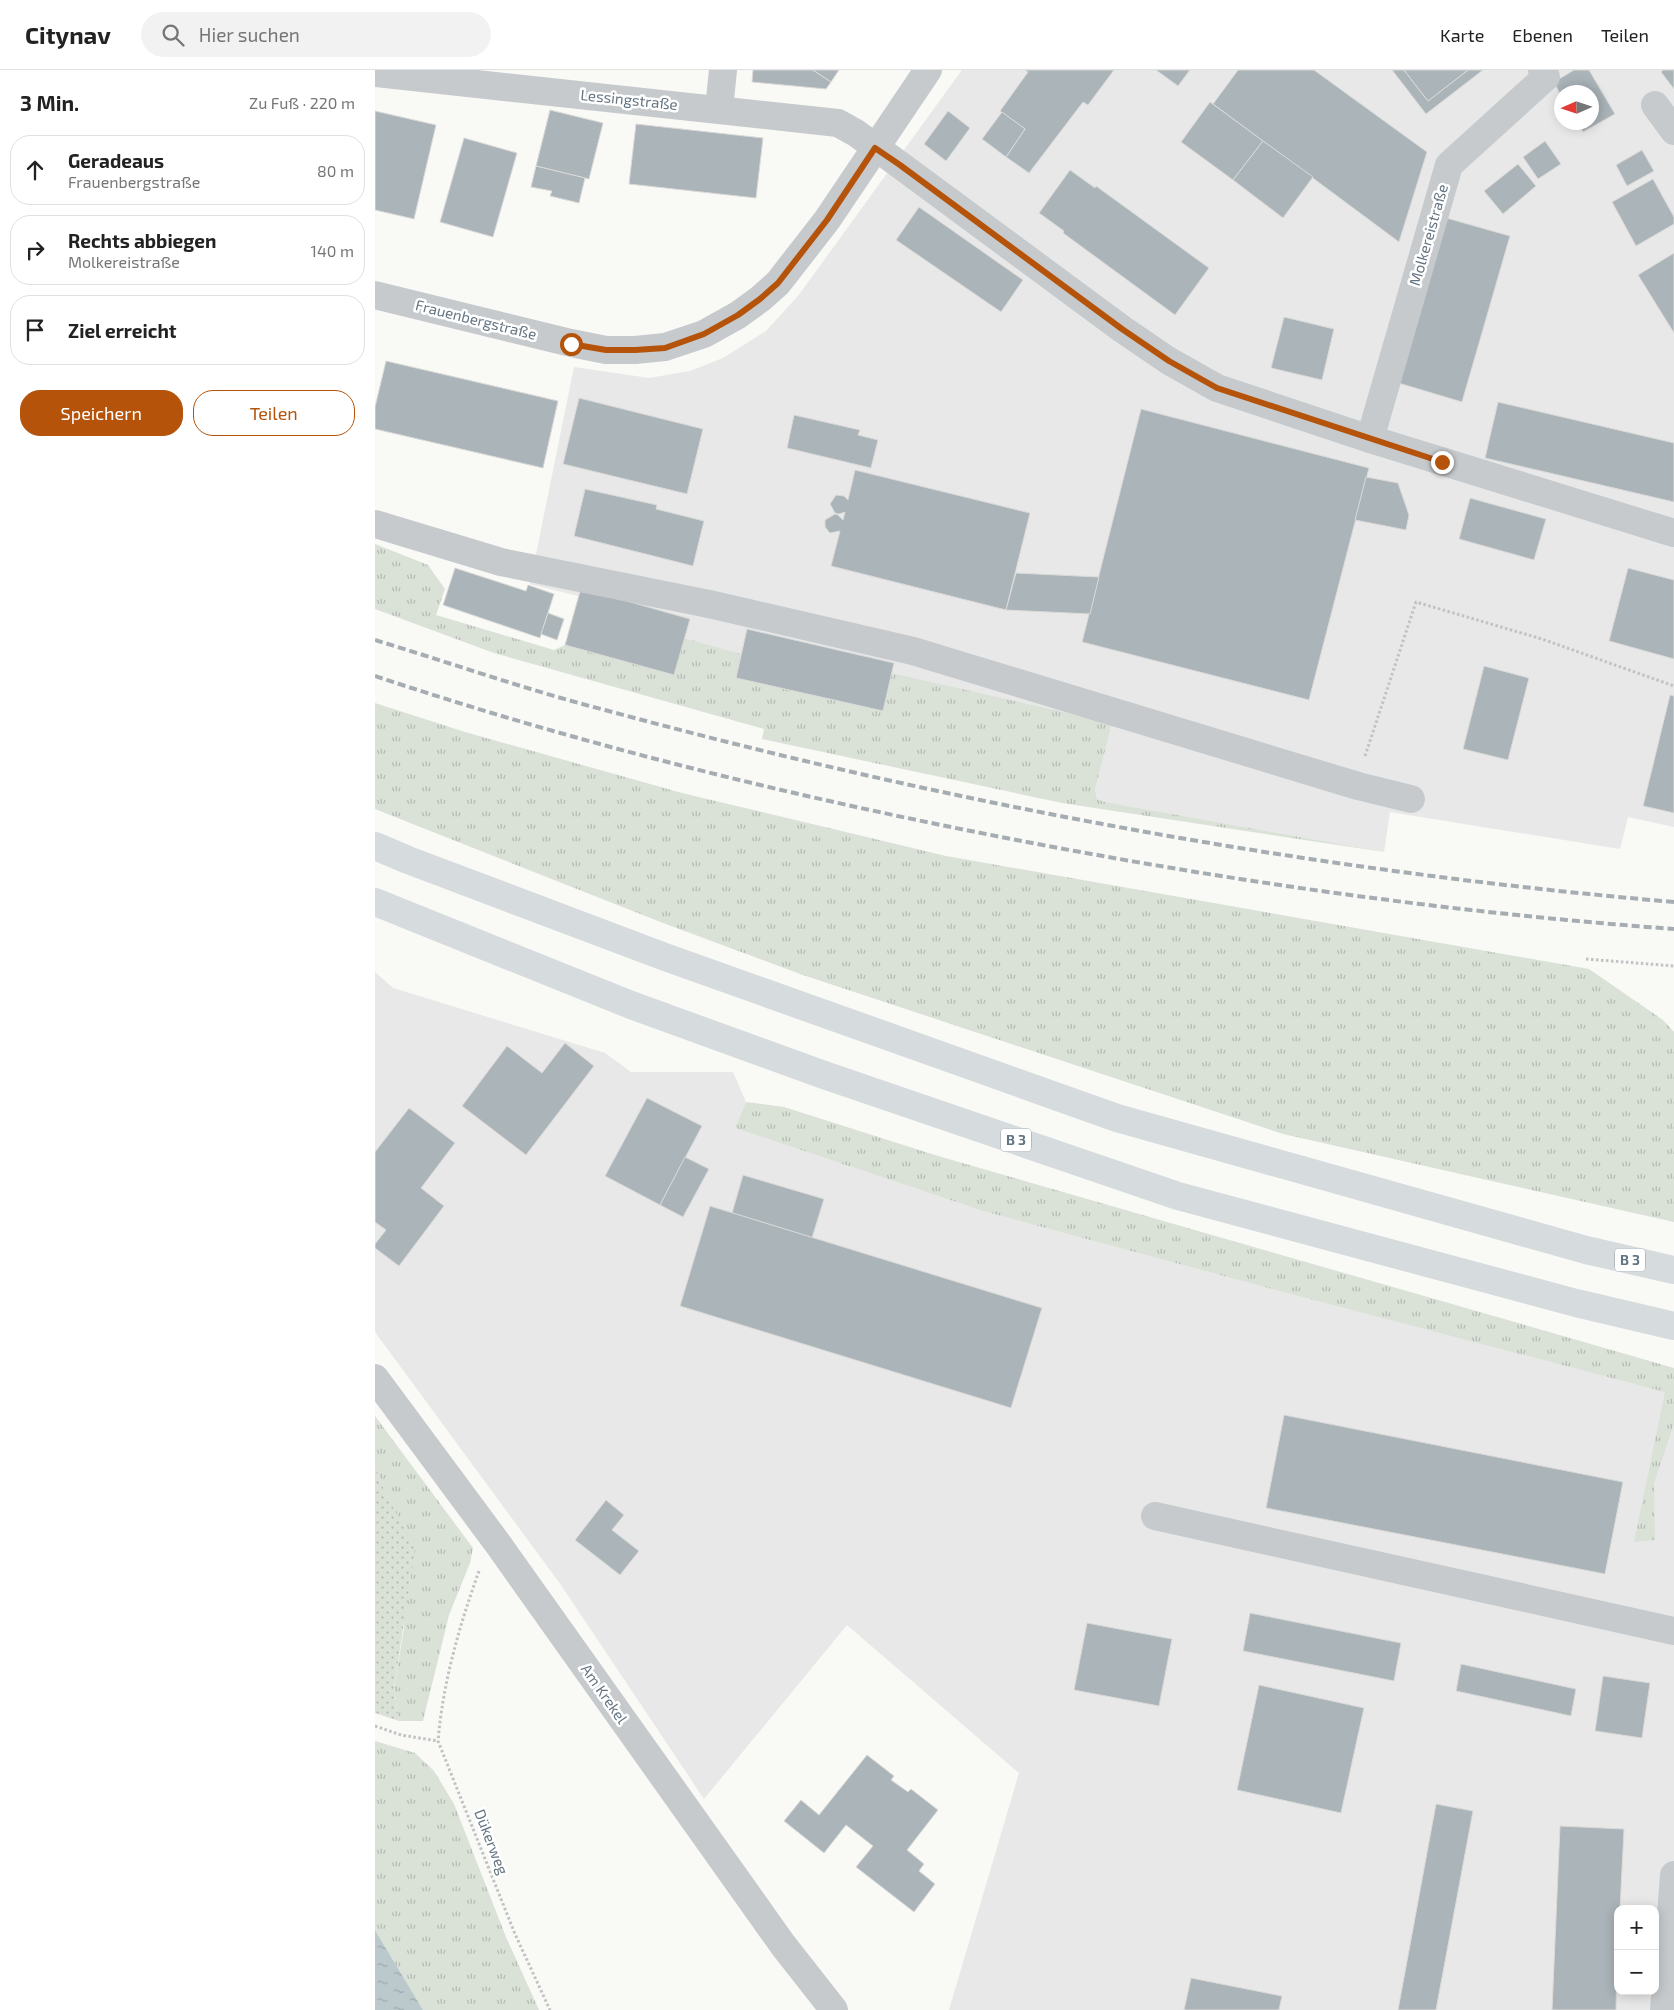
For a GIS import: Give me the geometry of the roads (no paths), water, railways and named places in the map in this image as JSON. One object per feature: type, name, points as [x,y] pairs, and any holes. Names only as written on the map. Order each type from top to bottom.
[{"type":"highway","name":"B 3","points":[[375,846],[665,957],[1117,1118],[1586,1250],[1674,1270]]},
{"type":"highway","name":"B 3","points":[[375,902],[631,1005],[824,1075],[1178,1196],[1575,1303],[1674,1326]]},
{"type":"street","points":[[719,109],[723,70]]},
{"type":"street","name":"Frauenbergstraße","points":[[375,295],[571,344],[606,350],[665,348],[724,324],[760,299],[778,283],[827,220],[928,70]]},
{"type":"street","name":"Molkereistraße","points":[[1369,439],[1449,165],[1546,77],[1541,70]]},
{"type":"street","name":"Lessingstraße","points":[[375,73],[472,77],[838,123],[856,133],[875,148]]},
{"type":"street","points":[[1655,105],[1674,131]]},
{"type":"street","points":[[875,148],[1122,329],[1169,361],[1217,388],[1369,439],[1674,533]]},
{"type":"street","points":[[375,524],[501,562],[709,604],[913,651],[1358,786],[1411,799]]},
{"type":"street","name":"Am Krekel","points":[[375,1378],[498,1544],[783,1945],[834,2010]]},
{"type":"street","points":[[1155,1516],[1611,1619],[1674,1631]]},
{"type":"street","points":[[1664,2010],[1674,1875]]},
{"type":"water","points":[[375,1930],[423,2010],[375,2010]]},
{"type":"railway","points":[[375,640],[605,710],[869,776],[1001,804],[1269,853],[1539,889],[1674,902]]},
{"type":"railway","points":[[375,676],[536,726],[698,770],[862,808],[1027,842],[1188,871],[1349,895],[1511,914],[1674,929]]}]
